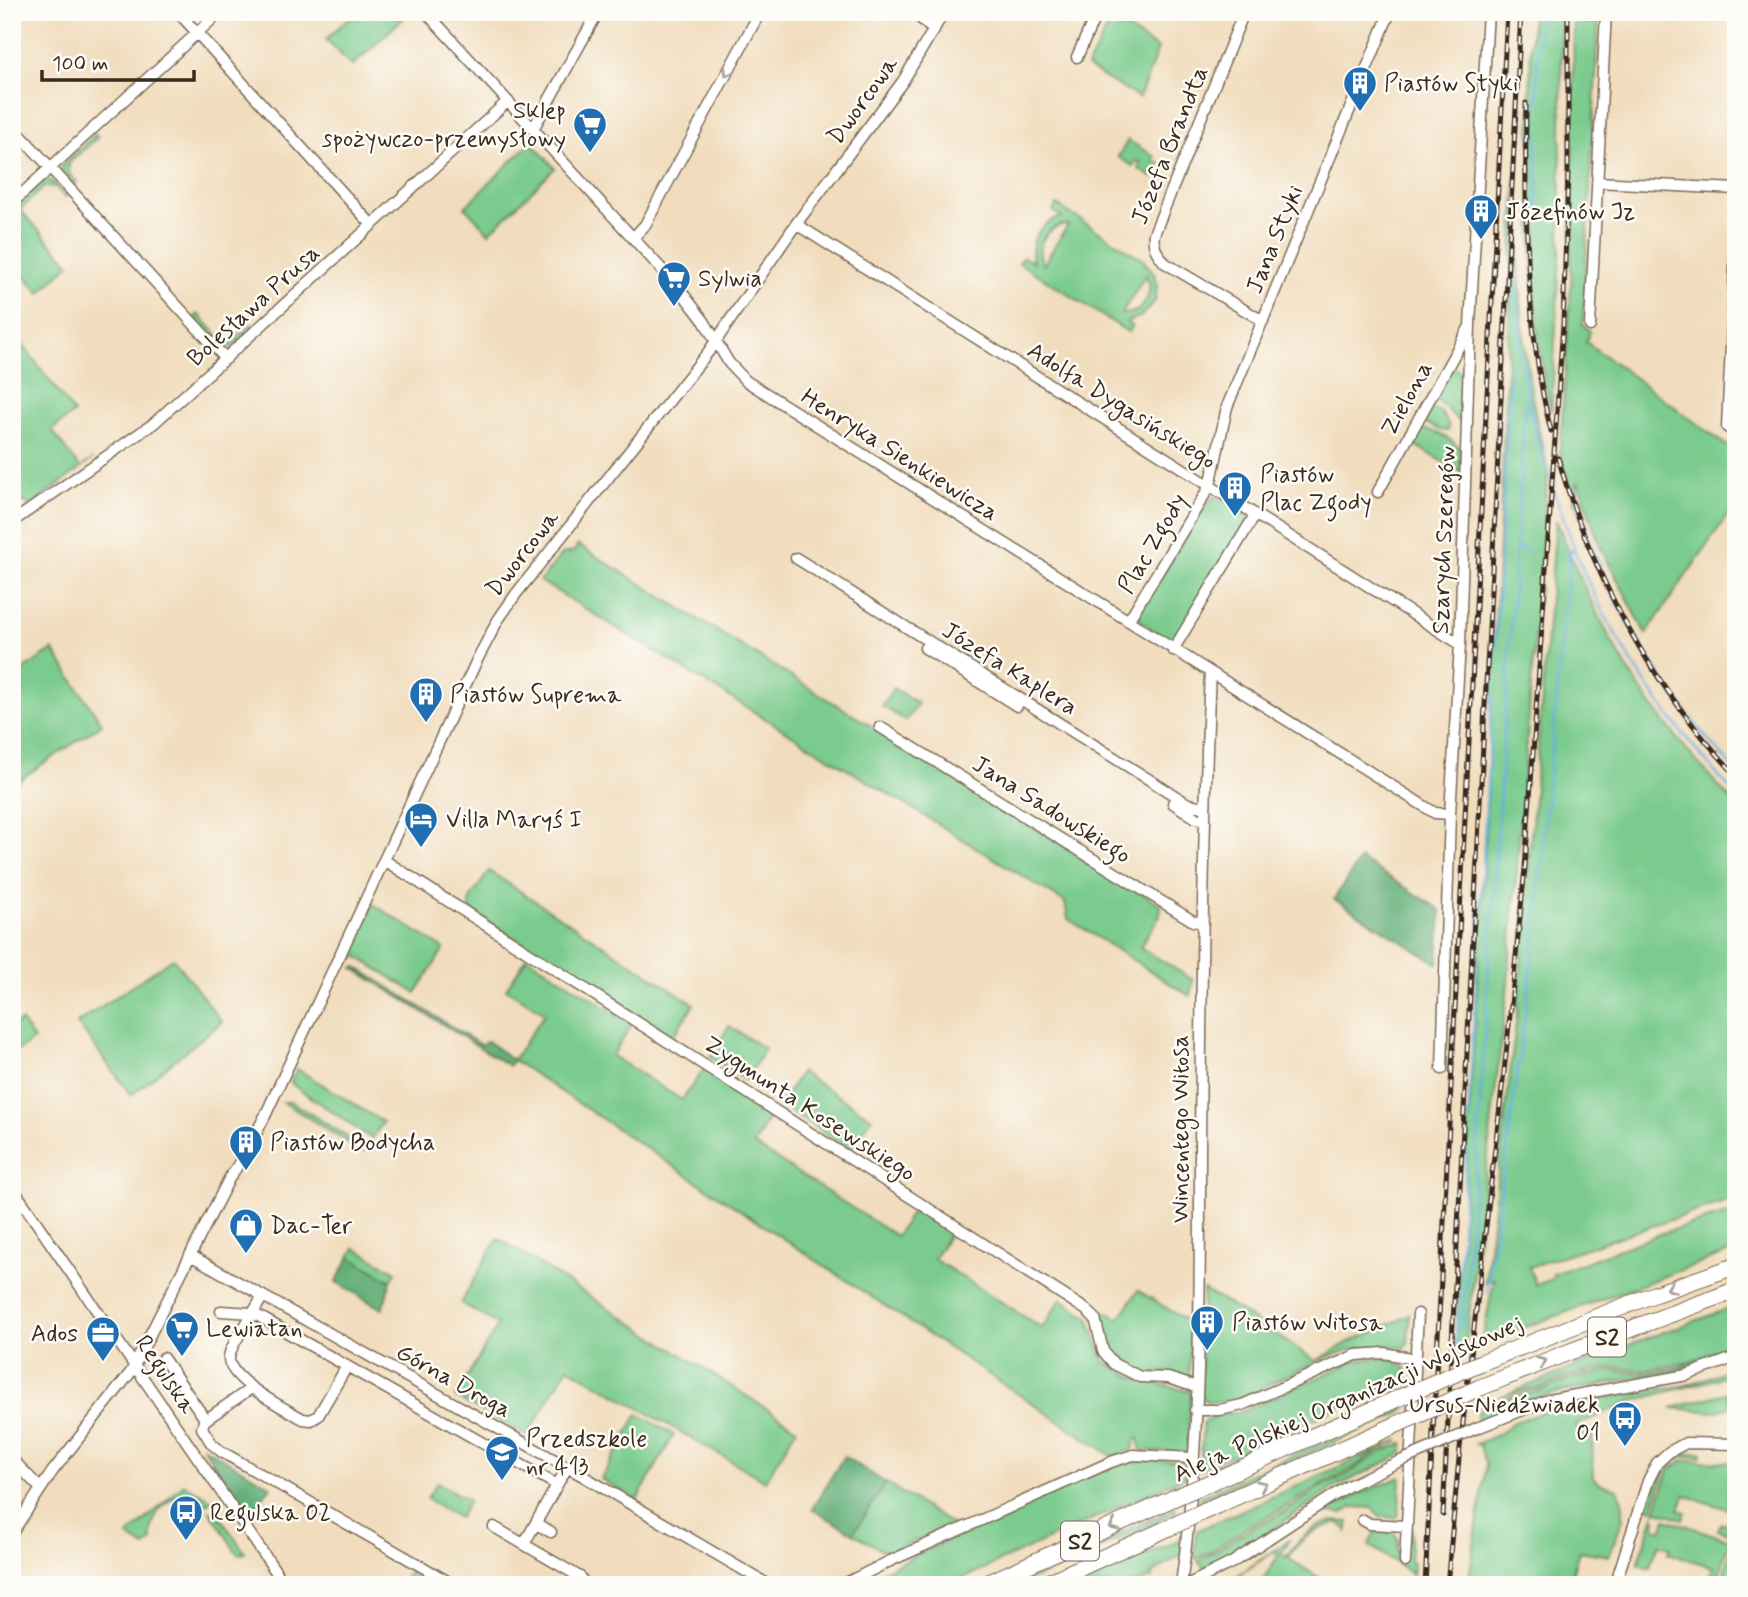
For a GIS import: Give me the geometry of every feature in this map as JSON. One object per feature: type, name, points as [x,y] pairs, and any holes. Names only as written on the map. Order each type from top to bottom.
[{"type":"highway","name":"Aleja Polskiej Organizacji Wojskowej","points":[[984,1585],[1480,1363],[1655,1294],[1736,1266]]},
{"type":"highway","name":"Aleja Polskiej Organizacji Wojskowej","points":[[1042,1585],[1479,1388],[1736,1290]]},
{"type":"street","points":[[178,12],[372,225]]},
{"type":"street","points":[[12,203],[220,12]]},
{"type":"street","points":[[533,130],[598,12]]},
{"type":"street","points":[[633,238],[644,227],[760,12]]},
{"type":"street","points":[[914,12],[934,31]]},
{"type":"street","name":"Dworcowa","points":[[12,1533],[41,1489],[134,1365],[230,1177],[265,1116],[477,660],[506,608],[716,342],[796,224],[903,81],[944,12]]},
{"type":"street","points":[[1077,57],[1097,12]]},
{"type":"street","name":"Józefa Brandta","points":[[1244,12],[1154,234],[1153,243],[1165,263],[1263,321]]},
{"type":"street","name":"Jana Styki","points":[[1210,486],[1227,407],[1391,12]]},
{"type":"street","name":"Szarych Szeregów","points":[[1442,1069],[1470,325],[1488,12]]},
{"type":"street","points":[[1590,326],[1606,12]]},
{"type":"street","name":"Henryka Sienkiewicza","points":[[429,14],[690,302],[731,367],[752,386],[1435,813],[1450,814]]},
{"type":"street","name":"Bolesława Prusa","points":[[12,523],[144,432],[508,101]]},
{"type":"street","points":[[12,126],[226,359]]},
{"type":"street","points":[[1597,182],[1736,189]]},
{"type":"street","name":"Adolfa Dygasińskiego","points":[[796,224],[1460,644]]},
{"type":"street","points":[[1731,430],[1736,246]]},
{"type":"street","name":"Zielona","points":[[1378,492],[1470,325]]},
{"type":"street","name":"Plac Zgody","points":[[1128,621],[1210,486]]},
{"type":"street","points":[[1173,650],[1255,516]]},
{"type":"street","name":"Józefa Kaplera","points":[[796,558],[1188,804],[1205,807]]},
{"type":"street","name":"Józefa Kaplera","points":[[925,648],[1204,820]]},
{"type":"street","name":"Wincentego Witosa","points":[[1181,1585],[1187,1538],[1196,1387],[1204,820],[1210,672]]},
{"type":"street","name":"Jana Sadowskiego","points":[[880,727],[1192,921],[1203,923]]},
{"type":"street","name":"Zygmunta Kosewskiego","points":[[384,860],[1085,1309],[1095,1318],[1103,1351],[1114,1364],[1140,1377],[1168,1378],[1196,1387]]},
{"type":"street","name":"Regulska","points":[[12,1187],[285,1585]]},
{"type":"street","name":"Górna Droga","points":[[190,1255],[769,1585]]},
{"type":"street","points":[[262,1296],[229,1358],[250,1389],[303,1419],[311,1420],[320,1413],[347,1366]]},
{"type":"street","points":[[221,1311],[253,1313],[557,1485]]},
{"type":"street","points":[[1405,1562],[1418,1314]]},
{"type":"street","points":[[1195,1410],[1220,1410],[1242,1405],[1356,1356],[1384,1353],[1415,1359]]},
{"type":"street","points":[[1187,1585],[1233,1563],[1339,1490],[1477,1428],[1548,1400],[1687,1375],[1736,1357]]},
{"type":"street","points":[[163,1358],[205,1419]]},
{"type":"street","points":[[250,1389],[205,1419],[202,1428],[212,1444],[454,1585]]},
{"type":"street","points":[[1615,1585],[1648,1481],[1657,1463],[1669,1452],[1686,1443],[1736,1444]]},
{"type":"street","points":[[842,1585],[1111,1462],[1133,1455],[1193,1458]]},
{"type":"street","points":[[12,1459],[41,1489]]},
{"type":"street","points":[[524,1544],[567,1468]]},
{"type":"street","points":[[1363,1520],[1370,1524],[1406,1526]]},
{"type":"street","points":[[536,1524],[551,1532]]},
{"type":"street","points":[[494,1527],[580,1577],[585,1585]]},
{"type":"green space","points":[[355,12],[409,13],[352,66],[326,39]]},
{"type":"green space","points":[[1532,12],[1562,12],[1560,255],[1551,412],[1540,356],[1533,270],[1530,98]]},
{"type":"green space","points":[[1574,12],[1599,12],[1583,324],[1590,331],[1586,342],[1726,445],[1736,448],[1736,503],[1646,634],[1601,548],[1578,481],[1575,504],[1560,452],[1571,284]]},
{"type":"green space","points":[[1112,19],[1158,49],[1139,98],[1087,67]]},
{"type":"green space","points":[[95,134],[98,137],[69,163],[69,174],[77,182],[73,185],[61,172],[61,166]]},
{"type":"green space","points":[[1128,140],[1155,157],[1153,160],[1160,164],[1152,177],[1139,169],[1140,162],[1137,161],[1133,166],[1118,157]]},
{"type":"green space","points":[[531,142],[555,168],[489,233],[465,207]]},
{"type":"green space","points":[[1516,176],[1520,286],[1527,360],[1548,468],[1508,982],[1465,1349],[1455,1353],[1482,904]]},
{"type":"green space","points":[[44,180],[52,181],[67,196],[56,187],[45,186],[20,210],[70,264],[40,293],[12,262],[12,209]]},
{"type":"green space","points":[[1057,205],[1142,259],[1154,273],[1157,286],[1155,301],[1140,317],[1126,322],[1132,327],[1128,332],[1019,263],[1023,257],[1033,262],[1033,246],[1038,233],[1054,219],[1062,217],[1053,211]],"holes":[[[1060,225],[1068,225],[1043,265],[1040,252],[1042,241]],[[1146,275],[1149,289],[1145,302],[1135,311],[1121,314]]]},
{"type":"green space","points":[[198,314],[222,340],[234,340],[251,324],[253,326],[233,346],[222,346],[211,338],[194,318]]},
{"type":"green space","points":[[21,342],[74,413],[52,430],[80,468],[93,459],[30,506],[24,501],[18,504],[20,513],[12,518],[12,348]]},
{"type":"green space","points":[[1449,368],[1458,369],[1464,374],[1462,420],[1459,421],[1435,398]]},
{"type":"green space","points":[[1429,407],[1441,412],[1449,426],[1448,431],[1423,422],[1422,417]]},
{"type":"green space","points":[[1421,429],[1432,431],[1456,444],[1461,454],[1460,472],[1411,443]]},
{"type":"green space","points":[[1216,496],[1247,515],[1249,519],[1173,643],[1140,621],[1139,612],[1208,502]]},
{"type":"green space","points":[[1556,520],[1596,611],[1632,676],[1678,739],[1736,805],[1736,1198],[1529,1267],[1536,1285],[1552,1279],[1553,1274],[1663,1233],[1736,1211],[1736,1250],[1482,1343],[1494,1279],[1485,1282],[1517,1015]]},
{"type":"green space","points":[[578,545],[1161,905],[1160,915],[1140,947],[1193,980],[1190,996],[1068,919],[1065,902],[540,581],[562,554],[573,552]]},
{"type":"green space","points":[[53,650],[102,724],[12,785],[12,677]]},
{"type":"green space","points":[[893,688],[918,703],[906,721],[882,706]]},
{"type":"green space","points":[[1360,859],[1441,910],[1438,964],[1334,899]]},
{"type":"green space","points":[[489,871],[694,1004],[674,1035],[667,1034],[470,910],[470,899]]},
{"type":"green space","points":[[373,904],[444,949],[416,993],[358,957],[354,946]]},
{"type":"green space","points":[[527,957],[632,1024],[612,1056],[682,1100],[704,1069],[772,1112],[754,1145],[896,1236],[916,1206],[952,1229],[934,1259],[1042,1328],[1061,1299],[1089,1318],[1104,1361],[1132,1377],[1191,1392],[1187,1452],[1143,1451],[1139,1438],[1135,1441],[1133,1450],[1112,1456],[513,1060],[545,1013],[506,989]]},
{"type":"green space","points":[[173,958],[222,1022],[131,1095],[77,1023]]},
{"type":"green space","points":[[355,966],[481,1045],[487,1041],[513,1060],[509,1066],[353,968]]},
{"type":"green space","points":[[21,1021],[34,1040],[17,1051],[12,1044],[12,1027]]},
{"type":"green space","points":[[729,1026],[765,1049],[745,1080],[710,1057]]},
{"type":"green space","points":[[297,1069],[383,1122],[372,1139],[293,1085],[291,1081]]},
{"type":"green space","points":[[801,1072],[872,1118],[851,1148],[780,1104]]},
{"type":"green space","points":[[283,1102],[291,1102],[366,1148],[363,1152]]},
{"type":"green space","points":[[498,1238],[797,1428],[765,1481],[568,1367],[527,1436],[455,1397],[498,1325],[461,1303]]},
{"type":"green space","points":[[355,1248],[396,1272],[391,1281],[350,1257]]},
{"type":"green space","points":[[350,1257],[391,1281],[382,1309],[336,1282]]},
{"type":"green space","points":[[1138,1290],[1190,1323],[1189,1381],[1169,1372],[1144,1375],[1110,1356],[1097,1317],[1107,1312],[1119,1319]]},
{"type":"green space","points":[[1203,1290],[1316,1361],[1349,1342],[1410,1315],[1408,1343],[1403,1348],[1382,1346],[1341,1353],[1242,1397],[1208,1402],[1200,1396]]},
{"type":"green space","points":[[1736,1306],[1736,1343],[1685,1363],[1641,1371],[1612,1367],[1565,1377],[1538,1389],[1511,1393],[1478,1406],[1634,1343]]},
{"type":"green space","points":[[1736,1346],[1736,1349],[1685,1369],[1547,1395],[1477,1422],[1478,1411],[1512,1396],[1538,1392],[1566,1380],[1612,1370],[1640,1374],[1680,1367]]},
{"type":"green space","points":[[1357,1360],[1397,1360],[1397,1363],[1406,1368],[1407,1377],[1200,1470],[1203,1423],[1206,1420],[1243,1411]]},
{"type":"green space","points":[[1736,1367],[1736,1374],[1629,1402],[1576,1425],[1581,1436],[1594,1430],[1593,1478],[1600,1484],[1618,1489],[1623,1505],[1623,1518],[1609,1556],[1579,1551],[1569,1585],[1468,1585],[1486,1465],[1480,1445],[1476,1444],[1499,1434],[1512,1423],[1543,1412],[1587,1401],[1687,1385]]},
{"type":"green space","points":[[1729,1392],[1727,1399],[1736,1400],[1736,1406],[1713,1412],[1672,1408]]},
{"type":"green space","points":[[1405,1407],[1401,1413],[1198,1502],[1201,1496]]},
{"type":"green space","points":[[638,1414],[674,1435],[637,1500],[601,1479]]},
{"type":"green space","points":[[1399,1440],[1251,1525],[1208,1553],[1196,1559],[1194,1556],[1198,1530]]},
{"type":"green space","points":[[1403,1443],[1403,1452],[1398,1456],[1332,1489],[1248,1546],[1207,1570],[1198,1562],[1252,1528],[1286,1511],[1319,1488],[1350,1473],[1380,1452]]},
{"type":"green space","points":[[202,1446],[271,1486],[250,1516]]},
{"type":"green space","points":[[1683,1453],[1702,1453],[1701,1457],[1681,1456],[1666,1468],[1652,1509],[1647,1507],[1652,1489],[1663,1468]]},
{"type":"green space","points":[[844,1456],[886,1483],[853,1533],[812,1509]]},
{"type":"green space","points":[[1151,1460],[1186,1462],[1187,1476],[948,1585],[856,1585],[1101,1470],[1121,1463]]},
{"type":"green space","points":[[1683,1460],[1736,1463],[1736,1520],[1731,1534],[1718,1530],[1721,1523],[1726,1525],[1731,1510],[1684,1495],[1679,1510],[1686,1512],[1683,1519],[1655,1510],[1669,1470]]},
{"type":"green space","points":[[1401,1477],[1399,1514],[1396,1518],[1381,1517],[1372,1508],[1352,1507],[1343,1514],[1325,1513],[1363,1492]]},
{"type":"green space","points":[[437,1482],[469,1501],[459,1518],[427,1499]]},
{"type":"green space","points":[[886,1483],[953,1525],[887,1553],[853,1533]]},
{"type":"green space","points":[[184,1484],[212,1500],[205,1505],[195,1498],[176,1497],[160,1509],[152,1529],[152,1541],[145,1547],[128,1536]]},
{"type":"green space","points":[[1176,1508],[1175,1514],[1020,1585],[1006,1585]]},
{"type":"green space","points":[[210,1511],[219,1515],[245,1553],[240,1554],[235,1550]]},
{"type":"green space","points":[[1654,1515],[1655,1528],[1662,1530],[1666,1519],[1730,1540],[1715,1585],[1703,1585],[1700,1582],[1708,1582],[1713,1567],[1668,1553],[1670,1547],[1659,1544],[1649,1568],[1638,1564]]},
{"type":"green space","points":[[1333,1521],[1349,1522],[1347,1533],[1347,1529],[1337,1522],[1321,1528],[1303,1539],[1288,1558],[1331,1585],[1254,1585],[1256,1580],[1261,1583],[1279,1554],[1275,1551],[1233,1579],[1290,1539],[1281,1554],[1286,1557],[1306,1534]]},
{"type":"green space","points":[[1412,1528],[1412,1576],[1369,1545],[1375,1531],[1394,1533],[1398,1538],[1397,1559],[1400,1561]]},
{"type":"green space","points":[[1736,1535],[1736,1585],[1720,1585]]},
{"type":"green space","points":[[1183,1538],[1181,1555],[1152,1574],[1152,1578],[1125,1585],[1078,1585]]},
{"type":"green space","points":[[412,1567],[442,1585],[401,1585]]},
{"type":"waterway","points":[[1539,12],[1536,122],[1538,212],[1543,217]]},
{"type":"waterway","points":[[1515,261],[1520,335],[1530,409],[1550,479],[1574,547]]},
{"type":"waterway","points":[[1455,1353],[1511,367]]},
{"type":"waterway","points":[[1462,1330],[1477,1152],[1525,408],[1530,408]]},
{"type":"waterway","points":[[1572,485],[1598,561],[1636,637],[1684,709],[1736,770]]},
{"type":"waterway","points":[[1516,544],[1520,549],[1528,551]]},
{"type":"waterway","points":[[1567,554],[1574,549],[1605,616],[1643,680],[1687,739],[1736,795]]},
{"type":"waterway","points":[[1487,1293],[1532,964],[1570,552]]},
{"type":"railway","points":[[1425,1585],[1507,12]]},
{"type":"railway","points":[[1443,1515],[1521,12]]},
{"type":"railway","points":[[1447,1585],[1525,868],[1563,325],[1568,171],[1568,12]]},
{"type":"railway","points":[[1526,103],[1531,310],[1542,392],[1551,431]]},
{"type":"railway","points":[[1558,458],[1588,545],[1628,627],[1677,704],[1736,775]]},
{"type":"place","name":"Piastów Styki","points":[[1360,113]]},
{"type":"place","name":"Sklep spożywczo-przemysłowy","points":[[590,154]]},
{"type":"place","name":"Józefinów Jz","points":[[1481,241]]},
{"type":"place","name":"Sylwia","points":[[674,308]]},
{"type":"place","name":"Piastów Plac Zgody","points":[[1235,518]]},
{"type":"place","name":"Piastów Suprema","points":[[426,724]]},
{"type":"place","name":"Villa Maryś I","points":[[421,849]]},
{"type":"place","name":"Piastów Bodycha","points":[[246,1172]]},
{"type":"place","name":"Dac-Ter","points":[[246,1255]]},
{"type":"place","name":"Piastów Witosa","points":[[1207,1352]]},
{"type":"place","name":"Lewiatan","points":[[182,1358]]},
{"type":"place","name":"Ados","points":[[103,1363]]},
{"type":"place","name":"Ursus-Niedźwiadek 01","points":[[1625,1448]]},
{"type":"place","name":"Przedszkole nr 413","points":[[502,1482]]},
{"type":"place","name":"Regulska 02","points":[[186,1542]]}]
